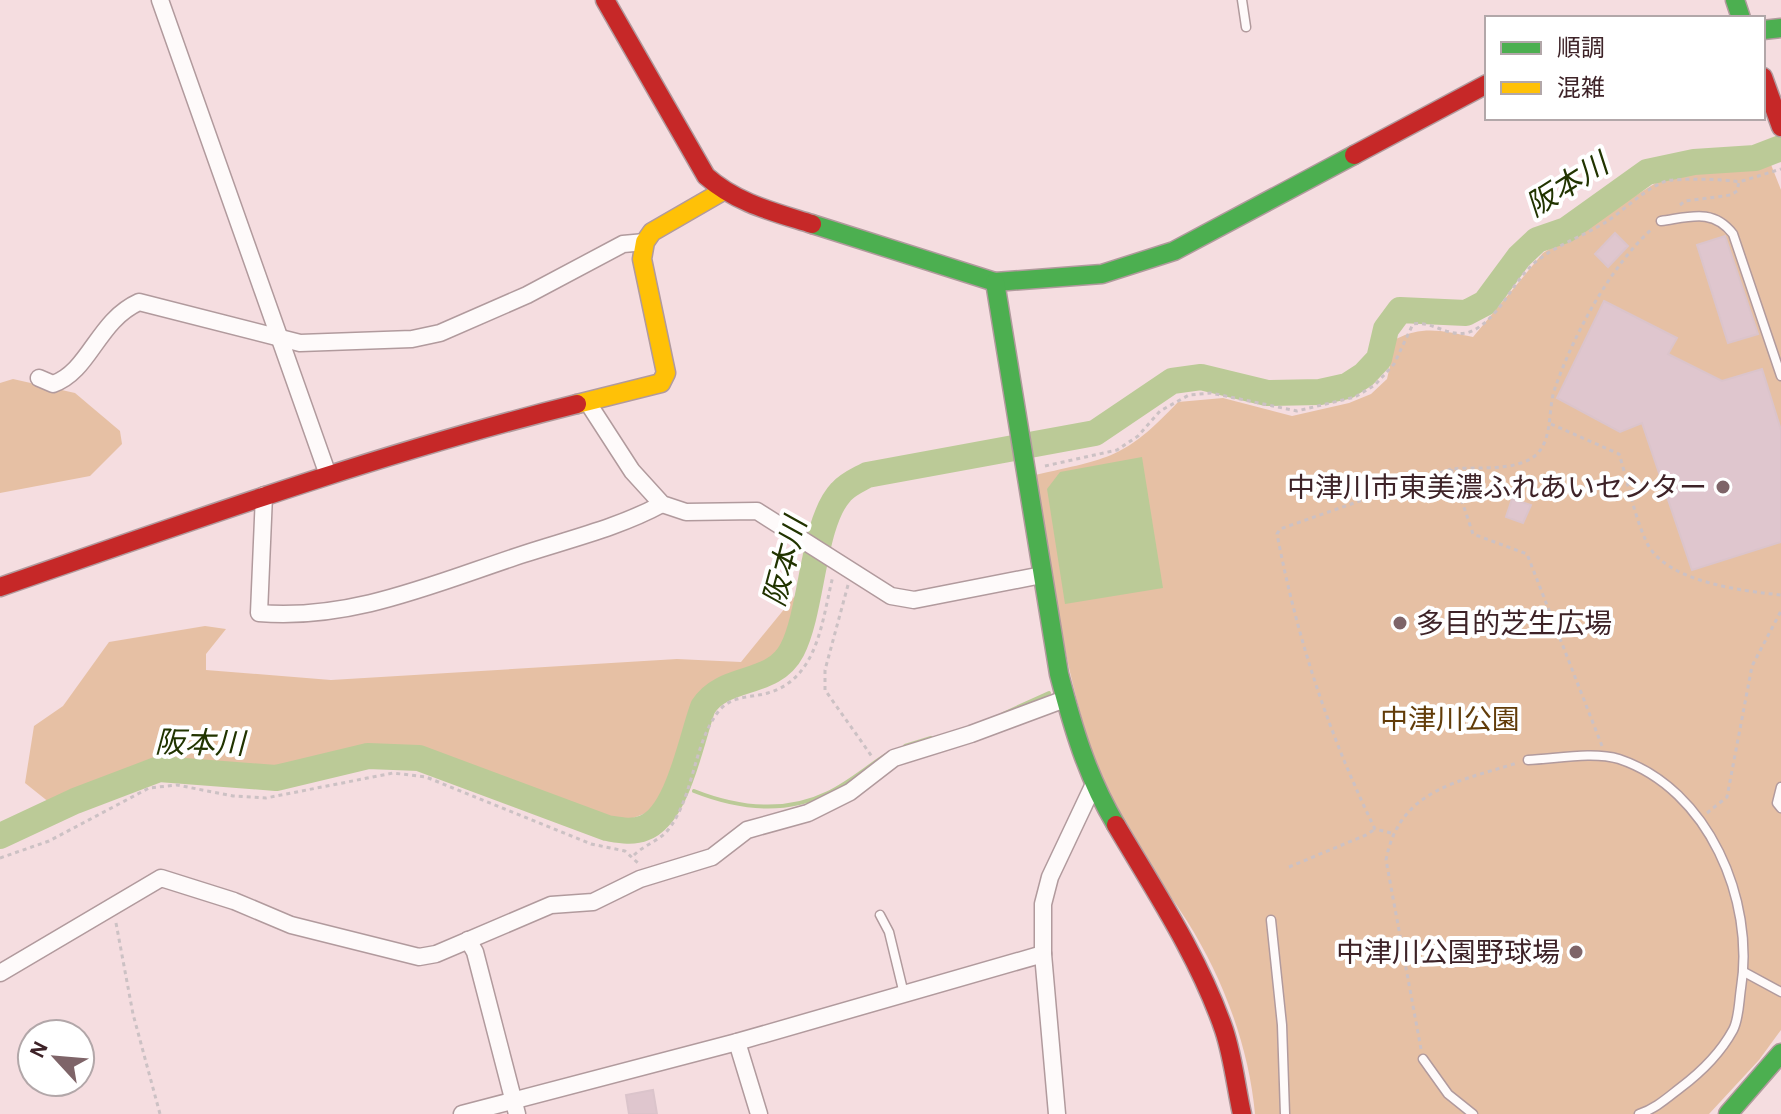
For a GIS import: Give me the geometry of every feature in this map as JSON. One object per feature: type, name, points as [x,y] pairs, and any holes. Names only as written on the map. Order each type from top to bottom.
[{"type":"street","points":[[160,0],[328,475]]},
{"type":"street","points":[[605,0],[692,157],[723,191],[757,207],[995,282],[1102,274],[1174,251],[1485,85]]},
{"type":"street","points":[[1765,82],[1781,127]]},
{"type":"street","points":[[0,587],[264,495],[454,435],[661,383],[666,373],[642,259],[645,242],[652,232],[723,191]]},
{"type":"street","points":[[39,378],[53,384],[68,379],[119,312],[139,302],[300,343],[412,339],[440,333],[527,295],[623,244],[645,242]]},
{"type":"street","points":[[995,282],[1065,699],[1093,786],[1199,969],[1225,1032],[1242,1114]]},
{"type":"street","points":[[588,403],[632,471],[662,504],[686,512],[757,511],[891,596],[914,600],[1042,575]]},
{"type":"street","points":[[264,495],[259,613],[288,616],[354,610],[612,525],[662,504]]},
{"type":"street","points":[[0,973],[48,947],[108,906],[161,878],[234,901],[291,925],[348,936],[419,957],[436,954],[551,905],[593,902],[644,877],[712,857],[747,830],[792,819],[850,792],[894,758],[971,734],[1065,699]]},
{"type":"street","points":[[1057,1114],[1043,954],[1045,893],[1093,786]]},
{"type":"street","points":[[468,940],[475,952],[515,1107]]},
{"type":"street","points":[[462,1114],[515,1107],[1043,954]]},
{"type":"street","points":[[737,1042],[759,1114]]},
{"type":"street","points":[[1728,1114],[1781,1053]]},
{"type":"lane","points":[[1242,0],[1246,27]]},
{"type":"lane","points":[[1661,221],[1706,214],[1723,222],[1733,234],[1781,376]]},
{"type":"lane","points":[[1528,760],[1607,757],[1620,759],[1651,777],[1678,798],[1698,820],[1715,843],[1737,892],[1743,921],[1744,972],[1734,1028],[1698,1075],[1651,1110],[1639,1114]]},
{"type":"lane","points":[[1781,787],[1777,803],[1781,808]]},
{"type":"lane","points":[[880,915],[889,932],[904,994]]},
{"type":"lane","points":[[1271,920],[1282,1025],[1285,1114]]},
{"type":"lane","points":[[1744,972],[1781,992]]},
{"type":"lane","points":[[1423,1059],[1448,1094],[1473,1114]]},
{"type":"path","points":[[1024,465],[1068,463],[1117,450],[1138,436],[1160,411],[1189,395],[1211,393],[1297,411],[1355,397],[1375,385],[1394,364],[1407,331],[1413,324],[1422,322],[1442,332],[1475,330],[1498,312],[1530,267],[1544,255],[1606,222],[1657,186],[1676,180],[1739,182],[1781,169]]},
{"type":"path","points":[[1375,829],[1321,708],[1290,602],[1277,531],[1451,469],[1524,462],[1542,447],[1551,424],[1555,388],[1612,270],[1685,201],[1731,195],[1737,191],[1739,182]]},
{"type":"path","points":[[1551,424],[1619,454],[1648,546],[1678,571],[1730,590],[1781,595]]},
{"type":"path","points":[[1451,469],[1473,534],[1527,554],[1607,757]]},
{"type":"path","points":[[0,858],[49,841],[149,788],[177,785],[233,796],[266,798],[393,773],[426,777],[591,844],[634,855],[662,837],[676,817],[717,712],[735,699],[780,688],[804,669],[815,648],[836,562]]},
{"type":"path","points":[[855,576],[849,585],[823,680],[834,707],[852,724],[872,757]]},
{"type":"path","points":[[1698,820],[1727,797],[1752,666],[1781,611]]},
{"type":"path","points":[[1423,1059],[1386,860],[1391,833],[1407,810],[1443,787],[1528,760]]},
{"type":"path","points":[[1289,867],[1375,829],[1391,833]]},
{"type":"path","points":[[634,855],[644,877]]},
{"type":"path","points":[[108,906],[123,950],[133,1014],[160,1114]]},
{"type":"green space","name":"中津川公園","points":[[1770,162],[1781,190],[1781,1030],[1759,1060],[1709,1114],[1255,1114],[1247,1064],[1223,989],[1187,921],[1124,827],[1093,755],[1062,636],[1035,475],[1114,454],[1143,435],[1178,402],[1223,398],[1292,416],[1349,403],[1371,394],[1387,379],[1396,339],[1425,331],[1473,337],[1543,253],[1667,176]]},
{"type":"green space","points":[[13,379],[75,393],[120,431],[122,444],[90,476],[0,493],[0,383]]},
{"type":"green space","points":[[799,591],[791,626],[769,668],[707,689],[654,810],[612,826],[420,752],[393,748],[370,750],[284,771],[176,761],[140,765],[50,803],[25,783],[34,726],[63,706],[109,642],[205,626],[226,629],[206,654],[206,670],[331,680],[677,659],[741,662]]},
{"type":"shaded area","points":[[1142,457],[1163,588],[1065,604],[1047,489],[1060,472]]},
{"type":"building","points":[[1615,233],[1628,246],[1608,267],[1595,254]]},
{"type":"building","points":[[1725,236],[1758,334],[1728,343],[1697,245]]},
{"type":"building","name":"中津川市東美濃ふれあいセンター","points":[[1604,301],[1677,338],[1668,354],[1722,381],[1762,369],[1781,430],[1781,542],[1692,570],[1642,423],[1620,432],[1557,398]]},
{"type":"building","points":[[1512,499],[1531,505],[1523,523],[1506,517]]},
{"type":"building","points":[[653,1090],[657,1114],[629,1114],[626,1095]]},
{"type":"waterway","name":"阪本川","points":[[0,836],[75,801],[159,769],[276,778],[368,756],[419,758],[607,828],[639,830],[656,821],[666,809],[682,775],[703,707],[723,689],[773,670],[784,662],[792,650],[799,633],[824,524],[831,506],[853,482],[867,475],[1095,433],[1172,381],[1201,377],[1267,393],[1320,392],[1347,386],[1364,375],[1379,359],[1386,329],[1400,310],[1466,313],[1485,303],[1519,257],[1537,240],[1566,230],[1647,172],[1694,162],[1755,158],[1781,148]]},
{"type":"waterway","points":[[1003,714],[1049,693]]},
{"type":"waterway","points":[[905,746],[931,738]]},
{"type":"waterway","points":[[694,791],[744,805],[795,804],[836,789],[886,755]]},
{"type":"waterway","name":"阪本川","points":[[675,789],[680,789]]},
{"type":"traffic: fast","points":[[1735,0],[1740,16]]},
{"type":"traffic: fast","points":[[1765,30],[1781,28]]},
{"type":"traffic: fast","points":[[812,224],[995,282],[1102,274],[1174,251],[1354,155]]},
{"type":"traffic: fast","points":[[995,282],[1059,674],[1082,751],[1116,825]]},
{"type":"traffic: fast","points":[[1728,1114],[1781,1053]]},
{"type":"traffic: slow","points":[[577,404],[661,383],[666,373],[642,259],[645,242],[652,232],[723,191]]},
{"type":"traffic: jam","points":[[605,0],[706,176],[743,200],[812,224]]},
{"type":"traffic: jam","points":[[1765,83],[1781,127]]},
{"type":"traffic: jam","points":[[1354,155],[1485,85]]},
{"type":"traffic: jam","points":[[0,587],[358,466],[577,404]]},
{"type":"traffic: jam","points":[[1116,825],[1175,925],[1214,1003],[1227,1040],[1242,1114]]},
{"type":"place","name":"中津川市東美濃ふれあいセンター","points":[[1723,487]]},
{"type":"place","name":"多目的芝生広場","points":[[1400,623]]},
{"type":"place","name":"中津川公園野球場","points":[[1576,952]]}]
